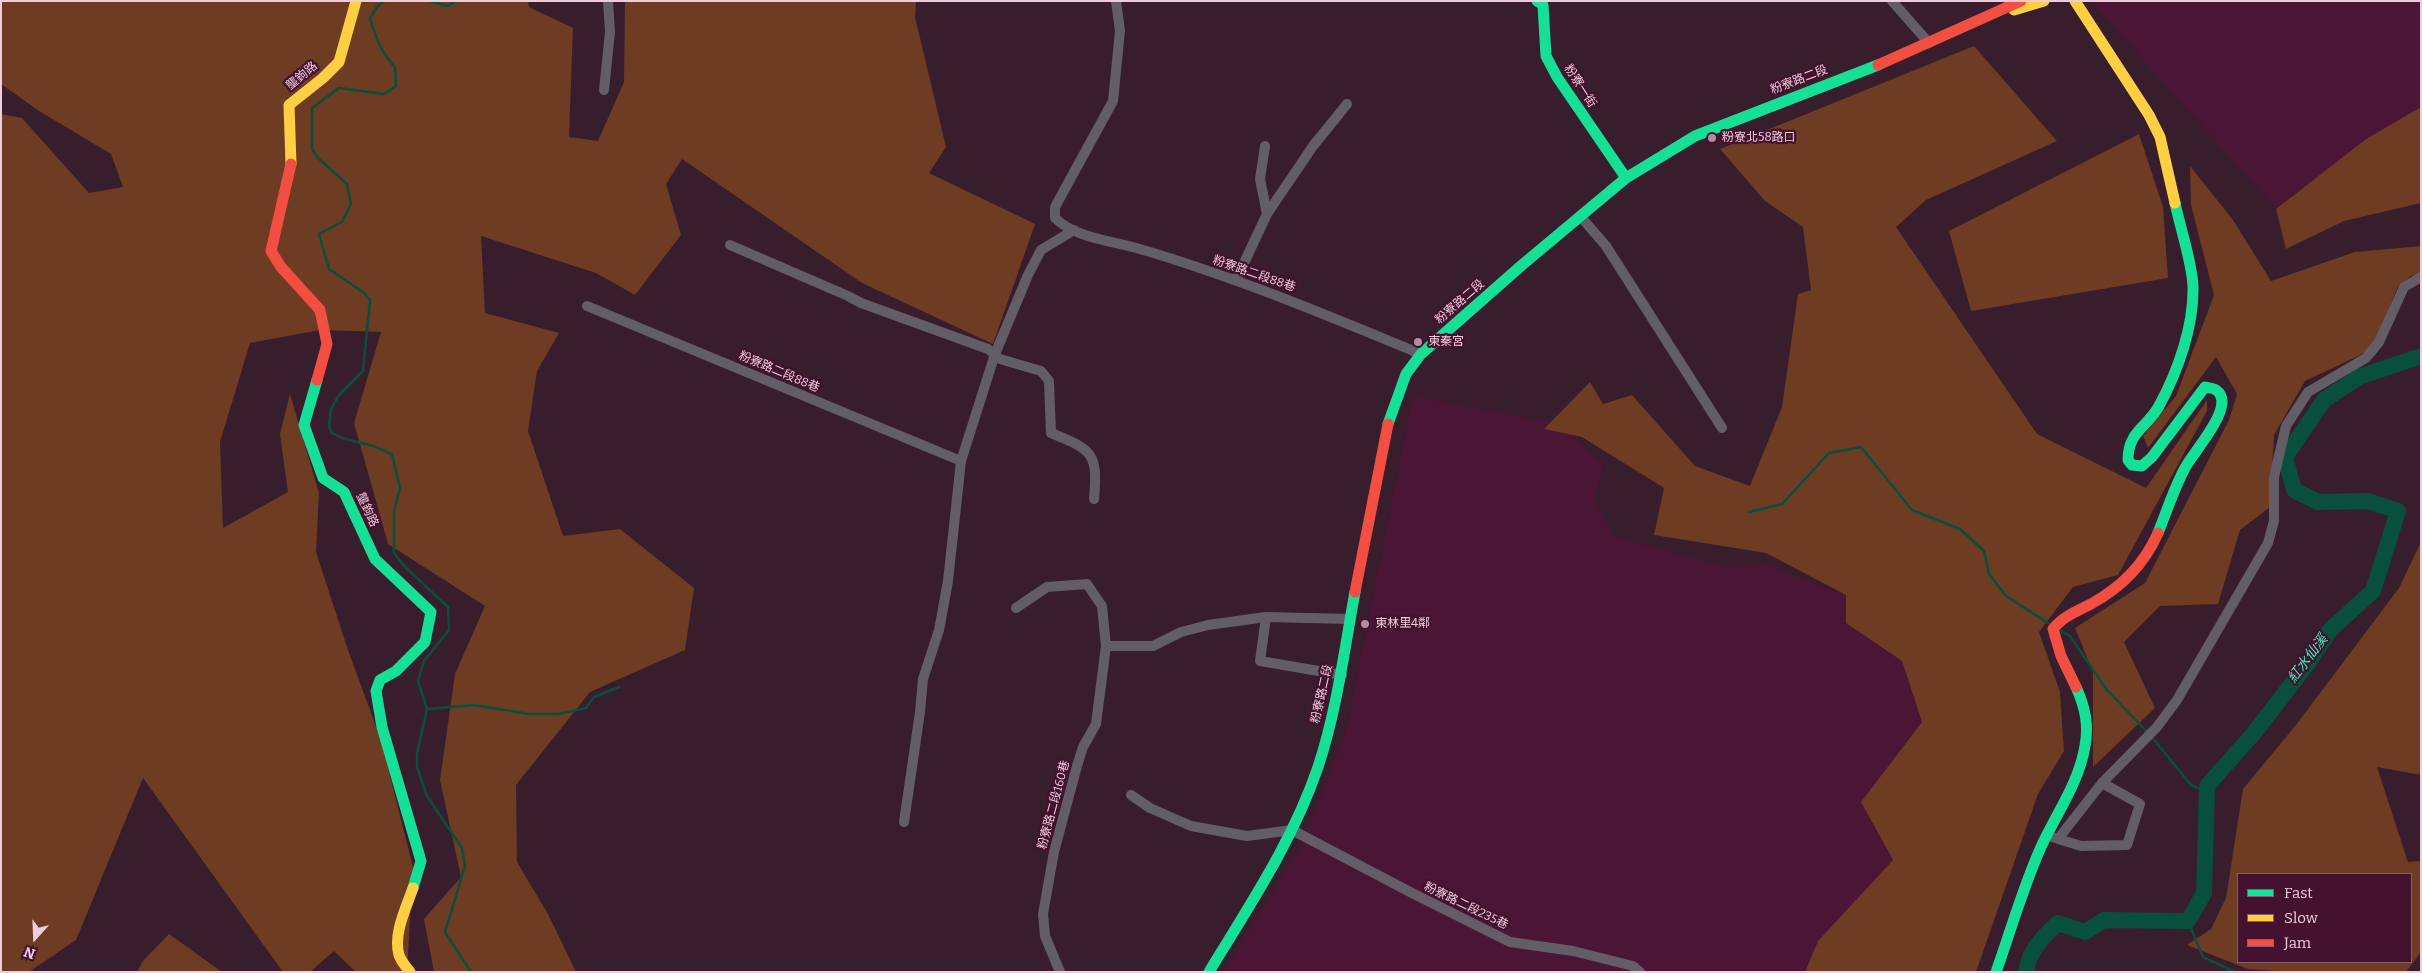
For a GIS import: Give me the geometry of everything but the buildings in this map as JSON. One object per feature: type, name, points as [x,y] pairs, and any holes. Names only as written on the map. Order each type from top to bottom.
[{"type":"street","name":"壟鉤路","points":[[356,1],[339,62],[289,105],[291,162],[271,252],[281,267],[320,310],[327,344],[304,425],[323,478],[344,492],[374,559],[431,612],[424,642],[396,671],[380,680],[376,691],[382,727],[421,861],[418,880],[399,930],[399,955],[410,972]]},
{"type":"street","points":[[604,90],[610,32],[608,1]]},
{"type":"street","name":"粉寮路二段88巷","points":[[1116,1],[1120,31],[1112,101],[1056,207],[1055,218],[1061,224],[1074,230],[1144,250],[1296,302],[1421,354]]},
{"type":"street","name":"粉寮一街","points":[[1537,1],[1543,5],[1546,56],[1557,77],[1626,178]]},
{"type":"street","points":[[1892,1],[1929,43]]},
{"type":"street","name":"粉寮路二段","points":[[1209,972],[1258,892],[1292,830],[1318,766],[1342,674],[1350,619],[1386,430],[1406,374],[1421,354],[1522,265],[1626,178],[1695,136],[1929,43],[1989,18],[2021,1]]},
{"type":"street","name":"粉寮路二段","points":[[1989,18],[2044,1]]},
{"type":"street","points":[[1996,972],[2046,836],[2065,802],[2076,776],[2088,732],[2080,693],[2065,668],[2055,644],[2056,625],[2100,599],[2128,578],[2140,566],[2155,539],[2185,467],[2219,418],[2221,407],[2220,395],[2216,390],[2205,387],[2196,396],[2173,432],[2153,457],[2142,466],[2132,464],[2128,460],[2128,442],[2158,409],[2185,344],[2193,304],[2193,284],[2160,137],[2149,115],[2075,1]]},
{"type":"street","points":[[1236,280],[1267,214],[1312,146],[1347,104]]},
{"type":"street","points":[[1265,146],[1260,179],[1267,214]]},
{"type":"street","points":[[1581,217],[1606,246],[1722,428]]},
{"type":"street","points":[[904,822],[923,679],[939,630],[948,581],[961,461],[996,354],[1041,250],[1074,230]]},
{"type":"street","points":[[730,245],[848,296],[861,304],[996,354],[1000,359],[1041,371],[1049,381],[1051,433],[1080,445],[1094,460],[1096,470],[1094,498]]},
{"type":"street","points":[[2058,839],[2102,783],[2157,727],[2177,700],[2268,543],[2274,521],[2274,477],[2286,426],[2308,392],[2366,358],[2379,342],[2404,286],[2421,277]]},
{"type":"street","name":"粉寮路二段88巷","points":[[587,306],[961,461]]},
{"type":"street","name":"粉寮路二段160巷","points":[[1016,608],[1047,587],[1087,584],[1102,606],[1106,646],[1096,724],[1083,747],[1077,766],[1054,852],[1043,914],[1045,936],[1060,972]]},
{"type":"street","points":[[1266,617],[1260,661],[1342,674]]},
{"type":"street","points":[[1106,646],[1153,646],[1181,632],[1208,625],[1266,617],[1350,619]]},
{"type":"street","points":[[2046,836],[2081,846],[2126,845],[2140,804],[2102,783]]},
{"type":"street","points":[[1130,795],[1150,808],[1191,826],[1247,836],[1292,830]]},
{"type":"street","name":"粉寮路二段235巷","points":[[1292,830],[1412,894],[1510,942],[1572,951],[1633,966],[1640,972]]},
{"type":"shaded area","points":[[1,1],[528,1],[529,7],[573,28],[569,137],[598,141],[624,82],[625,1],[916,1],[915,17],[946,147],[929,173],[1035,224],[993,344],[862,283],[682,159],[666,184],[681,235],[635,295],[596,273],[481,236],[485,313],[559,333],[537,371],[528,431],[563,536],[620,529],[694,588],[685,650],[590,692],[516,785],[517,862],[548,914],[576,972],[434,972],[424,919],[461,877],[440,780],[455,674],[485,606],[388,544],[354,423],[381,332],[320,330],[250,343],[220,442],[223,528],[288,492],[280,434],[290,394],[319,493],[316,552],[348,650],[381,740],[413,867],[407,972],[356,972],[334,951],[310,972],[283,972],[143,778],[76,940],[29,972],[1,972],[1,114],[22,118],[89,193],[123,187],[111,154],[39,111],[1,84]]},
{"type":"shaded area","points":[[2099,1],[2421,1],[2421,107],[2366,139],[2276,209],[2094,5]]},
{"type":"shaded area","points":[[1974,46],[2057,141],[1926,200],[1896,227],[2037,434],[2146,488],[2207,400],[2207,411],[2118,575],[2073,587],[2039,632],[2060,692],[2064,751],[2038,794],[1976,972],[1805,972],[1818,941],[1893,860],[1861,802],[1922,722],[1902,661],[1846,623],[1846,595],[1766,553],[1654,535],[1664,488],[1582,437],[1544,429],[1590,382],[1603,404],[1632,395],[1695,466],[1750,486],[1782,407],[1798,294],[1811,290],[1803,227],[1765,201],[1720,149]]},
{"type":"shaded area","points":[[2421,107],[2421,203],[2344,221],[2286,249],[2276,209],[2366,139]]},
{"type":"shaded area","points":[[2139,134],[2163,207],[2168,278],[1971,311],[1949,231]]},
{"type":"shaded area","points":[[2190,166],[2233,220],[2271,281],[2355,252],[2421,246],[2421,274],[2411,276],[2398,286],[2373,349],[2305,381],[2274,435],[2270,507],[2240,530],[2218,604],[2160,606],[2124,642],[2155,708],[2093,767],[2093,672],[2075,628],[2145,583],[2229,420],[2237,394],[2216,357],[2148,448],[2143,436],[2176,396],[2214,295],[2191,205]]},
{"type":"shaded area","points":[[1413,396],[1563,425],[1604,465],[1595,500],[1615,537],[1726,567],[1769,566],[1846,595],[1846,623],[1902,661],[1922,722],[1861,802],[1893,860],[1818,941],[1805,972],[1224,972],[1303,842],[1346,731]]},
{"type":"shaded area","points":[[2421,542],[2421,775],[2377,767],[2408,862],[2421,861],[2421,952],[2406,972],[2291,972],[2248,969],[2187,945],[2211,929],[2226,898],[2243,789],[2296,725],[2399,588]]},
{"type":"shaded area","points":[[169,934],[222,972],[137,972],[143,961]]},
{"type":"waterway","points":[[384,1],[377,7],[370,18],[386,56],[395,67],[396,86],[384,94],[339,88],[312,108],[312,149],[318,158],[347,184],[351,204],[342,222],[319,234],[329,269],[364,293],[370,300],[363,371],[339,395],[331,409],[329,426],[332,433],[342,438],[373,446],[392,454],[400,488],[394,511],[394,553],[404,566],[448,607],[449,630],[424,661],[418,681],[427,709],[417,754],[417,767],[427,796],[462,848],[465,866],[445,932],[471,972]]},
{"type":"waterway","points":[[430,1],[448,6],[456,1]]},
{"type":"waterway","name":"紅水仙溪","points":[[2026,972],[2033,951],[2058,923],[2085,932],[2104,920],[2188,921],[2204,893],[2207,786],[2254,733],[2308,663],[2331,629],[2373,591],[2398,511],[2368,501],[2318,502],[2294,490],[2285,457],[2324,400],[2359,377],[2421,356]]},
{"type":"waterway","points":[[1749,512],[1782,504],[1829,453],[1861,447],[1912,510],[1960,529],[1984,551],[1989,574],[2006,596],[2051,625]]},
{"type":"waterway","points":[[2058,629],[2070,636],[2107,690],[2147,732]]},
{"type":"waterway","points":[[427,709],[474,705],[529,714],[558,714],[586,708],[594,697],[619,687]]},
{"type":"waterway","points":[[2151,736],[2191,785],[2207,792]]},
{"type":"waterway","points":[[2188,921],[2203,957],[2235,972]]},
{"type":"traffic: fast","points":[[1537,1],[1543,5],[1546,56],[1557,77],[1626,178]]},
{"type":"traffic: fast","points":[[1388,424],[1406,374],[1421,354],[1522,265],[1626,178],[1695,136],[1878,65]]},
{"type":"traffic: fast","points":[[2158,533],[2181,476],[2218,417],[2221,406],[2221,397],[2216,390],[2205,387],[2152,457],[2142,466],[2132,465],[2128,460],[2131,442],[2159,406],[2172,378],[2184,348],[2191,317],[2193,301],[2192,277],[2175,203]]},
{"type":"traffic: fast","points":[[317,380],[304,425],[323,478],[344,492],[375,559],[431,612],[425,642],[396,671],[380,680],[376,691],[382,727],[421,861],[413,888]]},
{"type":"traffic: fast","points":[[1209,972],[1283,847],[1308,794],[1325,746],[1340,680],[1355,592]]},
{"type":"traffic: fast","points":[[1996,972],[2035,862],[2078,773],[2082,760],[2086,738],[2086,723],[2084,709],[2076,687]]},
{"type":"traffic: slow","points":[[291,164],[289,105],[323,78],[339,62],[356,1]]},
{"type":"traffic: slow","points":[[2014,10],[2044,1]]},
{"type":"traffic: slow","points":[[2075,1],[2149,115],[2160,137],[2175,203]]},
{"type":"traffic: slow","points":[[410,972],[399,955],[398,938],[401,921],[413,888]]},
{"type":"traffic: jam","points":[[1878,65],[2021,1]]},
{"type":"traffic: jam","points":[[291,164],[271,251],[281,267],[320,310],[327,344],[317,380]]},
{"type":"traffic: jam","points":[[1355,592],[1388,424]]},
{"type":"traffic: jam","points":[[2076,687],[2061,656],[2053,629],[2065,618],[2091,604],[2122,583],[2139,565],[2158,533]]},
{"type":"place","name":"粉寮北58路口","points":[[1712,138]]},
{"type":"place","name":"東秦宮","points":[[1418,342]]},
{"type":"place","name":"東林里4鄰","points":[[1365,624]]}]
